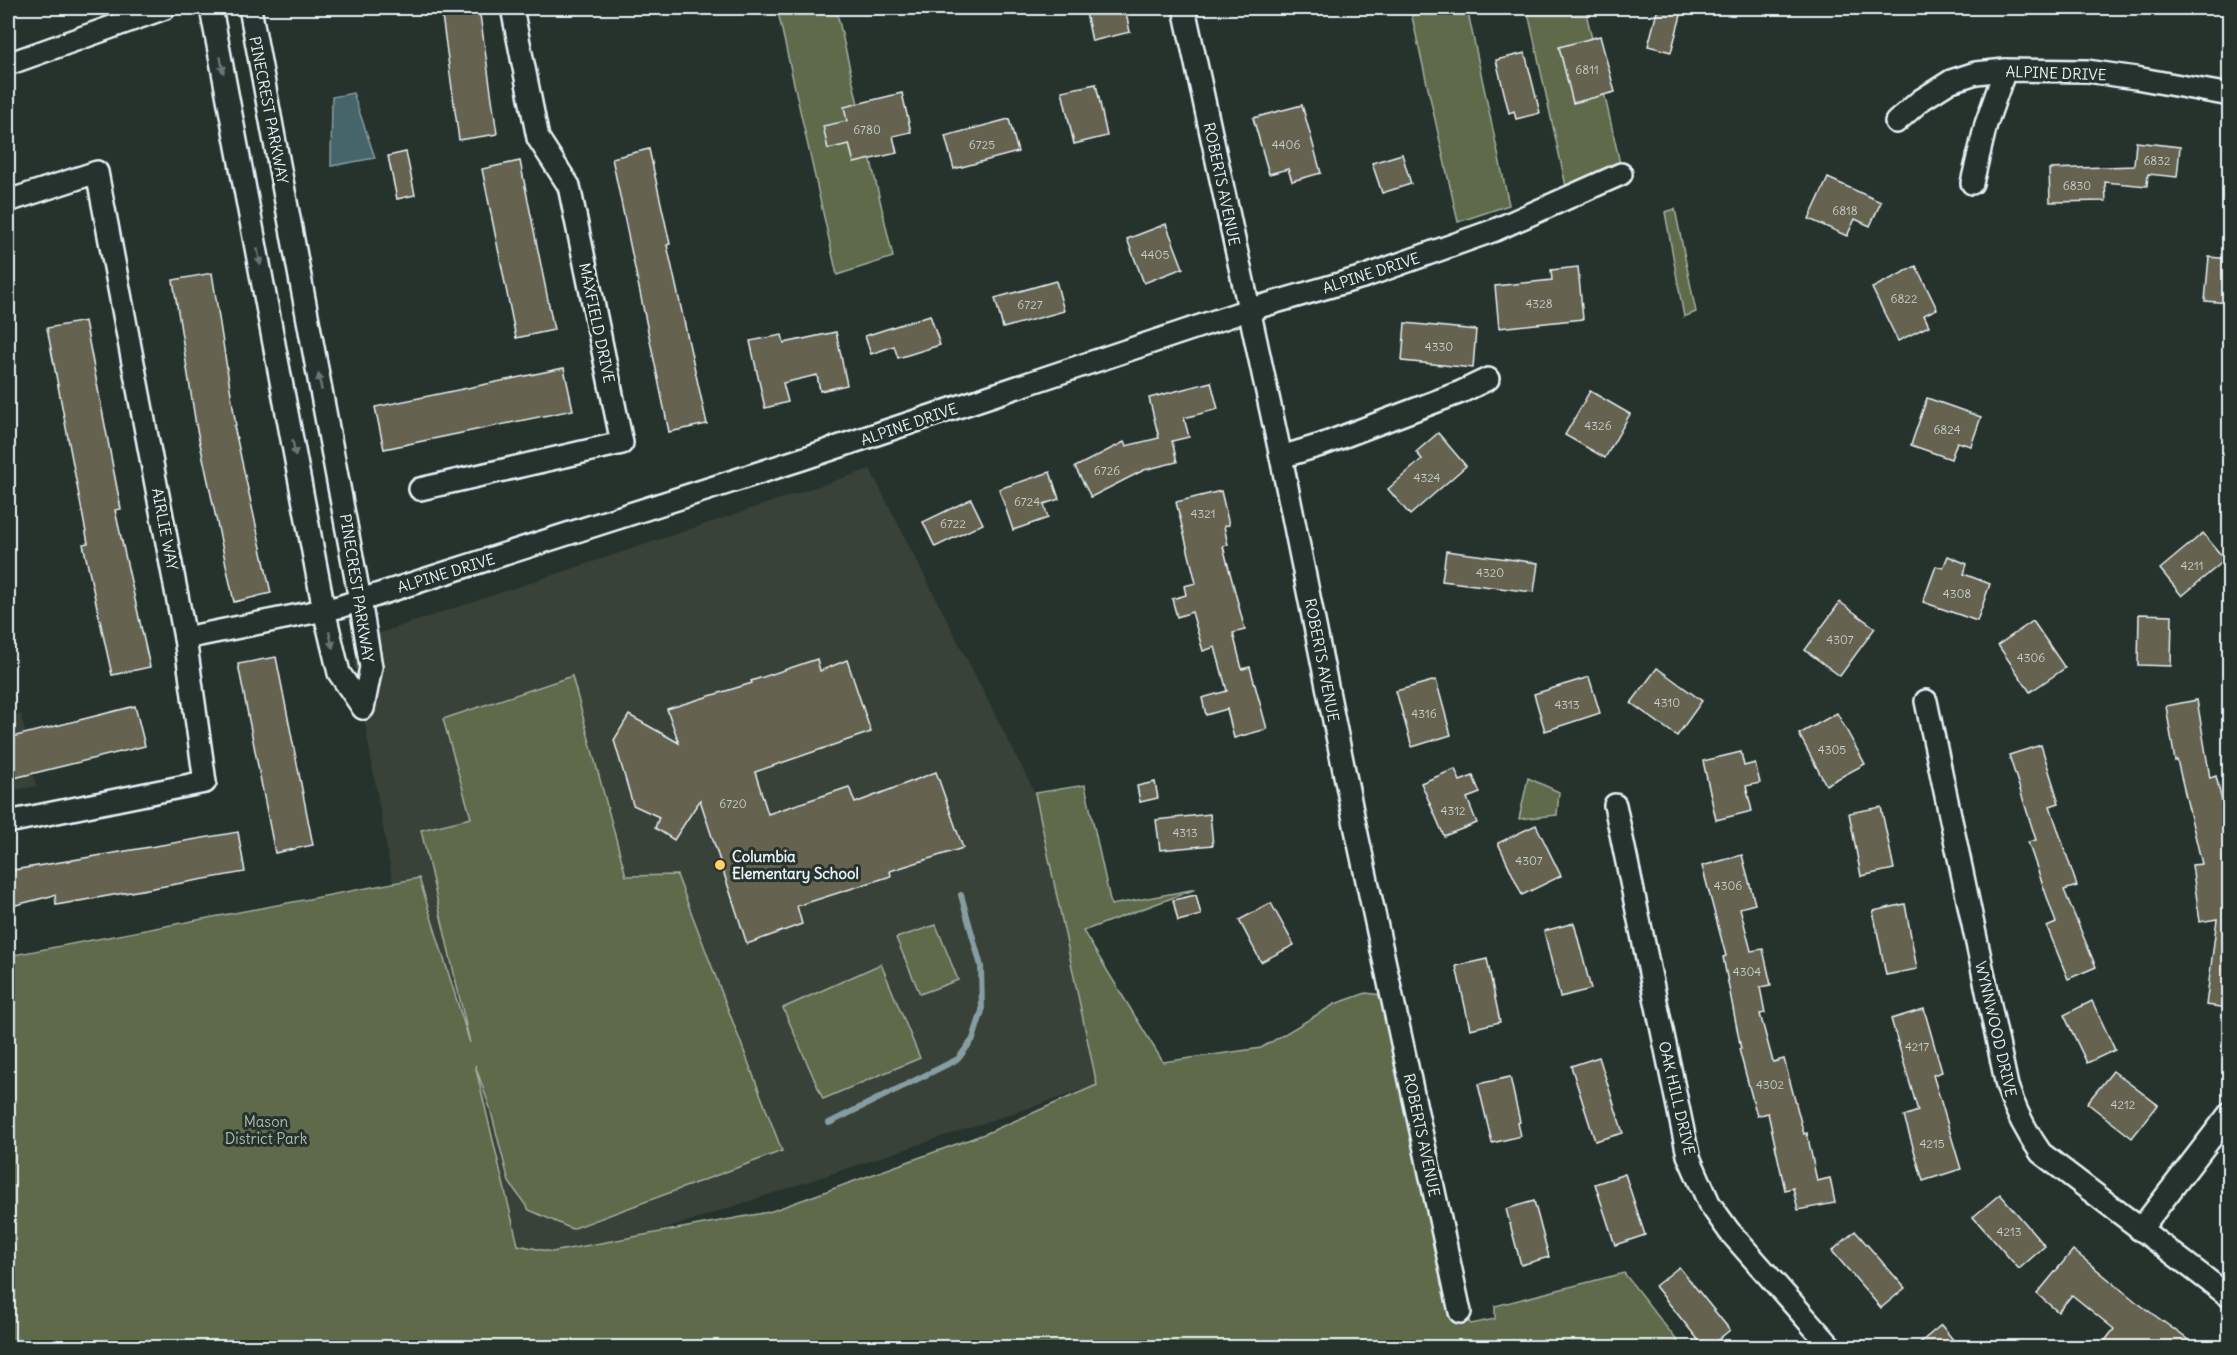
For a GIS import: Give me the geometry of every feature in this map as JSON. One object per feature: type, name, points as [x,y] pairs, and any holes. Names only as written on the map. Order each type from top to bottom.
[{"type":"street","points":[[8,64],[165,8]]},
{"type":"street","name":"PINECREST PARKWAY","points":[[211,8],[324,610],[339,673],[363,708],[371,667],[250,8]]},
{"type":"street","name":"MAXFIELD DRIVE","points":[[420,489],[622,443],[570,186],[538,138],[512,8]]},
{"type":"street","name":"ROBERTS AVENUE","points":[[1184,8],[1281,457],[1355,825],[1460,1312]]},
{"type":"street","points":[[1972,183],[1986,124],[2005,70]]},
{"type":"street","name":"ALPINE DRIVE","points":[[1896,122],[1921,100],[1951,81],[1976,74],[2005,70],[2087,71],[2229,95]]},
{"type":"street","name":"AIRLIE WAY","points":[[8,201],[97,172],[185,638],[205,782],[8,822]]},
{"type":"street","name":"ALPINE DRIVE","points":[[185,638],[324,610],[360,600],[853,443],[1248,310],[1363,277],[1495,230],[1621,174]]},
{"type":"street","points":[[1281,457],[1321,445],[1461,392],[1488,379]]},
{"type":"street","name":"WYNNWOOD DRIVE","points":[[1926,701],[2007,1086],[2014,1107],[2030,1138],[2041,1153],[2229,1297]]},
{"type":"street","name":"OAK HILL DRIVE","points":[[1615,805],[1683,1132],[1695,1173],[1709,1203],[1729,1231],[1832,1347]]},
{"type":"street","points":[[2140,1230],[2229,1113]]},
{"type":"shaded area","name":"Columbia Elementary School","points":[[870,469],[1035,793],[1097,1085],[465,1296],[354,661],[372,657],[375,638],[380,633]]},
{"type":"shaded area","points":[[21,714],[36,786],[8,791],[8,716]]},
{"type":"green space","points":[[777,8],[836,8],[893,257],[837,275]]},
{"type":"green space","points":[[1410,8],[1467,8],[1509,205],[1458,222]]},
{"type":"green space","points":[[1527,8],[1585,8],[1621,168],[1566,186]]},
{"type":"green space","points":[[1675,209],[1696,312],[1684,317],[1665,212]]},
{"type":"green space","name":"Mason District Park","points":[[572,676],[626,876],[677,875],[782,1151],[572,1229],[529,1210],[509,1182],[490,1108],[475,1065],[518,1245],[552,1252],[769,1212],[987,1133],[1097,1085],[1035,793],[1085,785],[1111,905],[1196,889],[1083,931],[1163,1062],[1261,1048],[1335,1004],[1366,993],[1390,996],[1415,1051],[1422,1080],[1422,1140],[1441,1286],[1460,1312],[1471,1324],[1495,1319],[1495,1306],[1624,1273],[1682,1347],[8,1348],[8,956],[419,878],[470,1043],[421,830],[471,818],[443,719]]},
{"type":"green space","points":[[1528,778],[1559,792],[1557,815],[1519,819]]},
{"type":"green space","points":[[936,925],[958,980],[920,994],[896,938]]},
{"type":"green space","points":[[881,964],[920,1058],[823,1099],[783,1008]]},
{"type":"water","points":[[353,93],[375,158],[331,166],[332,97]]},
{"type":"building","points":[[441,8],[479,8],[497,134],[459,140]]},
{"type":"building","points":[[1085,8],[1125,8],[1130,32],[1092,41]]},
{"type":"building","points":[[1658,8],[1683,8],[1671,52],[1648,46]]},
{"type":"building","points":[[1600,36],[1615,92],[1573,103],[1559,47]]},
{"type":"building","points":[[1525,53],[1540,113],[1516,119],[1514,111],[1509,113],[1496,60]]},
{"type":"building","points":[[1096,84],[1107,136],[1074,144],[1062,91]]},
{"type":"building","points":[[902,93],[911,132],[893,136],[897,153],[854,163],[849,144],[828,149],[823,126],[847,121],[844,107]]},
{"type":"building","points":[[1302,105],[1321,173],[1292,181],[1288,169],[1269,174],[1253,118]]},
{"type":"building","points":[[1009,119],[1018,152],[954,169],[945,136]]},
{"type":"building","points":[[2136,142],[2180,147],[2177,177],[2148,174],[2147,186],[2105,182],[2106,201],[2050,202],[2049,169],[2134,166]]},
{"type":"building","points":[[649,149],[670,244],[667,245],[707,424],[669,432],[612,158]]},
{"type":"building","points":[[406,152],[415,195],[397,199],[388,156]]},
{"type":"building","points":[[1402,154],[1411,184],[1382,193],[1372,163]]},
{"type":"building","points":[[520,161],[554,330],[516,338],[482,169]]},
{"type":"building","points":[[1828,178],[1881,202],[1870,226],[1855,219],[1847,236],[1809,219]]},
{"type":"building","points":[[1166,224],[1183,268],[1144,283],[1127,239]]},
{"type":"building","points":[[2209,257],[2229,259],[2229,303],[2205,301]]},
{"type":"building","points":[[1916,266],[1937,309],[1924,315],[1929,326],[1898,341],[1872,288]]},
{"type":"building","points":[[1578,267],[1583,319],[1499,328],[1495,286],[1552,280],[1551,270]]},
{"type":"building","points":[[212,273],[236,426],[234,426],[271,593],[234,602],[196,425],[173,280]]},
{"type":"building","points":[[1056,281],[1064,311],[1003,328],[995,298]]},
{"type":"building","points":[[930,315],[940,345],[898,358],[894,346],[871,354],[865,336]]},
{"type":"building","points":[[85,321],[121,509],[115,510],[150,667],[112,675],[83,544],[88,543],[47,328]]},
{"type":"building","points":[[1405,323],[1476,330],[1473,368],[1402,361]]},
{"type":"building","points":[[836,332],[847,385],[820,391],[817,375],[783,383],[788,402],[765,408],[750,341],[782,335],[784,343]]},
{"type":"building","points":[[564,368],[573,410],[384,449],[375,407]]},
{"type":"building","points":[[1211,382],[1218,409],[1184,418],[1189,437],[1172,441],[1177,462],[1144,470],[1091,497],[1075,467],[1124,442],[1126,446],[1159,438],[1149,398]]},
{"type":"building","points":[[1590,391],[1630,414],[1605,458],[1565,435]]},
{"type":"building","points":[[1927,398],[1981,417],[1971,446],[1957,442],[1951,459],[1911,445]]},
{"type":"building","points":[[1438,433],[1466,466],[1410,515],[1388,489],[1422,459],[1416,452]]},
{"type":"building","points":[[1050,472],[1059,499],[1044,504],[1048,518],[1013,530],[999,489]]},
{"type":"building","points":[[1221,491],[1229,525],[1224,526],[1228,545],[1223,546],[1245,630],[1233,633],[1242,669],[1250,667],[1267,729],[1234,738],[1227,709],[1206,715],[1202,698],[1227,691],[1215,647],[1203,651],[1192,612],[1177,617],[1172,599],[1186,595],[1184,586],[1196,583],[1176,502]]},
{"type":"building","points":[[971,499],[983,524],[935,547],[923,522]]},
{"type":"building","points":[[2203,533],[2225,560],[2182,596],[2160,569]]},
{"type":"building","points":[[1446,551],[1538,563],[1534,592],[1442,581]]},
{"type":"building","points":[[1948,556],[1967,564],[1964,574],[1990,584],[1977,621],[1923,602],[1936,566],[1943,568]]},
{"type":"building","points":[[1840,602],[1875,628],[1840,676],[1805,650]]},
{"type":"building","points":[[2139,614],[2172,615],[2171,666],[2138,665]]},
{"type":"building","points":[[2033,621],[2065,668],[2030,692],[1998,645]]},
{"type":"building","points":[[276,657],[313,845],[275,853],[238,664]]},
{"type":"building","points":[[817,659],[820,671],[847,660],[871,732],[755,772],[768,814],[849,787],[855,803],[936,772],[963,848],[890,871],[891,876],[797,906],[802,924],[747,944],[700,800],[674,840],[655,828],[659,817],[633,805],[614,740],[629,715],[679,743],[667,709],[752,683],[751,681]]},
{"type":"building","points":[[1657,668],[1702,701],[1677,736],[1631,703]]},
{"type":"building","points":[[1589,677],[1600,713],[1545,731],[1534,694]]},
{"type":"building","points":[[1436,680],[1451,735],[1412,747],[1396,691]]},
{"type":"building","points":[[2197,700],[2210,778],[2216,776],[2229,830],[2229,1008],[2206,1005],[2217,919],[2200,922],[2192,865],[2202,864],[2177,760],[2175,761],[2166,706]]},
{"type":"building","points":[[135,706],[145,746],[14,778],[8,751],[8,738]]},
{"type":"building","points":[[1837,713],[1865,764],[1826,785],[1799,734]]},
{"type":"building","points":[[2041,745],[2059,803],[2050,806],[2077,886],[2064,890],[2096,967],[2068,979],[2047,927],[2056,923],[2028,842],[2036,840],[2009,755]]},
{"type":"building","points":[[1741,752],[1744,766],[1755,763],[1760,783],[1746,786],[1752,811],[1716,820],[1703,761]]},
{"type":"building","points":[[1455,769],[1460,781],[1473,776],[1480,793],[1467,798],[1477,823],[1444,836],[1421,783]]},
{"type":"building","points":[[1155,782],[1158,798],[1140,802],[1137,786]]},
{"type":"building","points":[[1881,807],[1894,869],[1861,876],[1849,813]]},
{"type":"building","points":[[1210,814],[1213,845],[1160,850],[1156,820]]},
{"type":"building","points":[[1536,825],[1561,876],[1522,895],[1498,843]]},
{"type":"building","points":[[238,832],[245,872],[56,905],[55,895],[8,907],[8,871]]},
{"type":"building","points":[[1742,855],[1755,904],[1740,908],[1751,951],[1763,949],[1771,985],[1760,987],[1765,1013],[1760,1014],[1773,1062],[1784,1059],[1804,1134],[1807,1133],[1817,1181],[1830,1178],[1835,1203],[1798,1210],[1793,1188],[1785,1190],[1768,1113],[1757,1116],[1739,1049],[1741,1049],[1723,957],[1726,956],[1702,866]]},
{"type":"building","points":[[1196,895],[1201,915],[1178,921],[1173,900]]},
{"type":"building","points":[[1271,903],[1294,945],[1261,962],[1239,920]]},
{"type":"building","points":[[1905,904],[1917,969],[1886,975],[1873,911]]},
{"type":"building","points":[[1574,923],[1591,989],[1560,997],[1544,931]]},
{"type":"building","points":[[1487,959],[1500,1022],[1470,1029],[1456,966]]},
{"type":"building","points":[[2092,1001],[2115,1050],[2087,1063],[2064,1015]]},
{"type":"building","points":[[1924,1009],[1942,1072],[1933,1075],[1961,1169],[1923,1181],[1904,1116],[1918,1111],[1891,1019]]},
{"type":"building","points":[[1599,1057],[1623,1133],[1595,1141],[1571,1066]]},
{"type":"building","points":[[2113,1071],[2158,1105],[2132,1138],[2087,1103]]},
{"type":"building","points":[[1510,1077],[1521,1136],[1492,1143],[1478,1084]]},
{"type":"building","points":[[1625,1174],[1645,1235],[1615,1245],[1595,1184]]},
{"type":"building","points":[[2000,1194],[2045,1246],[2019,1269],[1973,1217]]},
{"type":"building","points":[[1534,1201],[1549,1257],[1521,1265],[1506,1209]]},
{"type":"building","points":[[1855,1231],[1905,1288],[1881,1308],[1832,1251]]},
{"type":"building","points":[[2073,1250],[2135,1301],[2198,1347],[2100,1347],[2114,1329],[2072,1295],[2058,1312],[2037,1294]]},
{"type":"building","points":[[1679,1267],[1730,1330],[1709,1347],[1704,1347],[1655,1286]]},
{"type":"building","points":[[1941,1325],[1959,1347],[1915,1347]]},
{"type":"waterway","points":[[829,1123],[958,1059],[973,1039],[982,1011],[981,966],[961,895]]},
{"type":"place","name":"Columbia Elementary School","points":[[720,865]]}]
